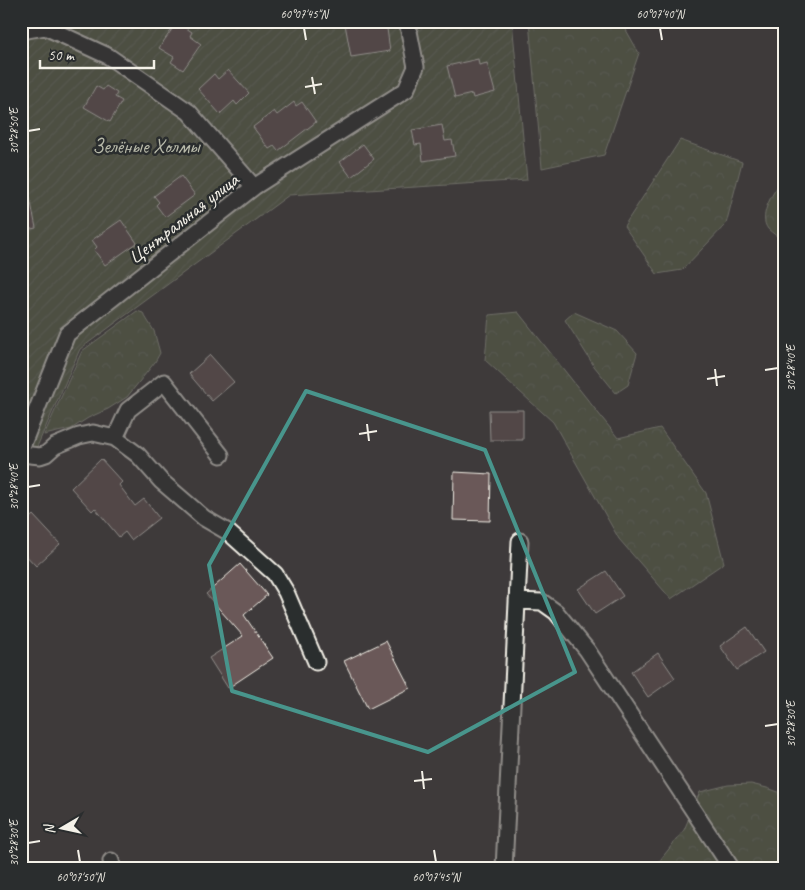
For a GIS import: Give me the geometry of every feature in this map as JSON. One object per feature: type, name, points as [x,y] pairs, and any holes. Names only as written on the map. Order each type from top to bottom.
[{"type":"street","name":"Центральная улица","points":[[22,449],[67,334],[254,187],[406,90],[416,67],[407,21]]},
{"type":"street","points":[[21,31],[45,27],[108,56],[190,112],[254,187]]},
{"type":"street","points":[[115,438],[128,410],[164,382],[221,455]]},
{"type":"street","points":[[22,449],[40,456],[46,454],[55,446],[79,436],[93,433],[115,438],[138,455],[161,481],[204,518],[228,532],[275,574],[286,592],[316,662]]},
{"type":"street","points":[[504,869],[520,541]]},
{"type":"street","points":[[517,601],[542,602],[556,612],[587,650],[732,869]]},
{"type":"highlighted area","points":[[306,391],[485,450],[575,672],[428,752],[232,691],[209,565]]},
{"type":"green space","name":"Зелёные Холмы","points":[[21,21],[512,21],[527,180],[289,195],[80,349],[36,449],[21,444]]},
{"type":"green space","points":[[529,21],[621,21],[639,53],[604,155],[542,168]]},
{"type":"green space","points":[[680,140],[742,162],[726,224],[682,270],[657,274],[624,226]]},
{"type":"green space","points":[[784,178],[784,241],[768,229],[765,217],[769,202]]},
{"type":"green space","points":[[137,311],[143,313],[154,331],[160,353],[155,362],[127,397],[71,429],[44,435],[82,351]]},
{"type":"green space","points":[[518,312],[618,438],[660,428],[706,493],[724,563],[671,599],[619,539],[553,422],[485,360],[489,315]]},
{"type":"green space","points":[[574,312],[617,331],[637,353],[628,385],[616,393],[594,366],[565,320]]},
{"type":"green space","points":[[751,784],[784,794],[784,869],[651,869],[684,830],[700,792],[728,785]]},
{"type":"building","points":[[352,21],[386,21],[390,51],[351,57],[345,24],[352,23]]},
{"type":"building","points":[[177,22],[192,32],[190,36],[201,44],[183,70],[171,62],[174,57],[159,48]]},
{"type":"building","points":[[478,59],[479,65],[487,63],[495,92],[473,98],[472,94],[455,98],[447,66]]},
{"type":"building","points":[[228,70],[249,93],[237,105],[234,101],[220,114],[198,89],[214,74],[218,79]]},
{"type":"building","points":[[96,86],[103,90],[106,86],[117,93],[115,97],[122,101],[110,122],[84,107]]},
{"type":"building","points":[[294,102],[296,106],[302,102],[316,122],[278,151],[274,146],[269,149],[253,127],[274,111],[277,115]]},
{"type":"building","points":[[442,125],[445,141],[452,140],[455,156],[423,161],[421,144],[415,145],[412,130]]},
{"type":"building","points":[[363,144],[374,159],[351,177],[340,162]]},
{"type":"building","points":[[181,176],[195,195],[165,217],[156,205],[159,202],[154,196]]},
{"type":"building","points":[[27,183],[36,228],[21,231],[21,184]]},
{"type":"building","points":[[121,220],[137,243],[105,265],[94,250],[97,247],[92,240]]},
{"type":"building","points":[[210,355],[234,382],[212,401],[189,374]]},
{"type":"building","points":[[489,410],[523,410],[523,440],[490,440]]},
{"type":"building","points":[[101,459],[122,482],[119,485],[135,506],[144,499],[159,518],[131,540],[125,532],[119,537],[95,508],[92,511],[71,488]]},
{"type":"building","points":[[454,472],[491,474],[490,521],[453,520]]},
{"type":"building","points":[[33,515],[60,544],[36,566],[21,550],[21,526]]},
{"type":"building","points":[[240,564],[267,595],[244,615],[273,658],[228,688],[209,658],[243,636],[206,594]]},
{"type":"building","points":[[606,571],[623,596],[595,614],[578,589]]},
{"type":"building","points":[[747,627],[764,652],[737,670],[720,646]]},
{"type":"building","points":[[386,641],[410,688],[368,709],[344,661]]},
{"type":"building","points":[[658,653],[675,678],[648,697],[631,672]]}]
